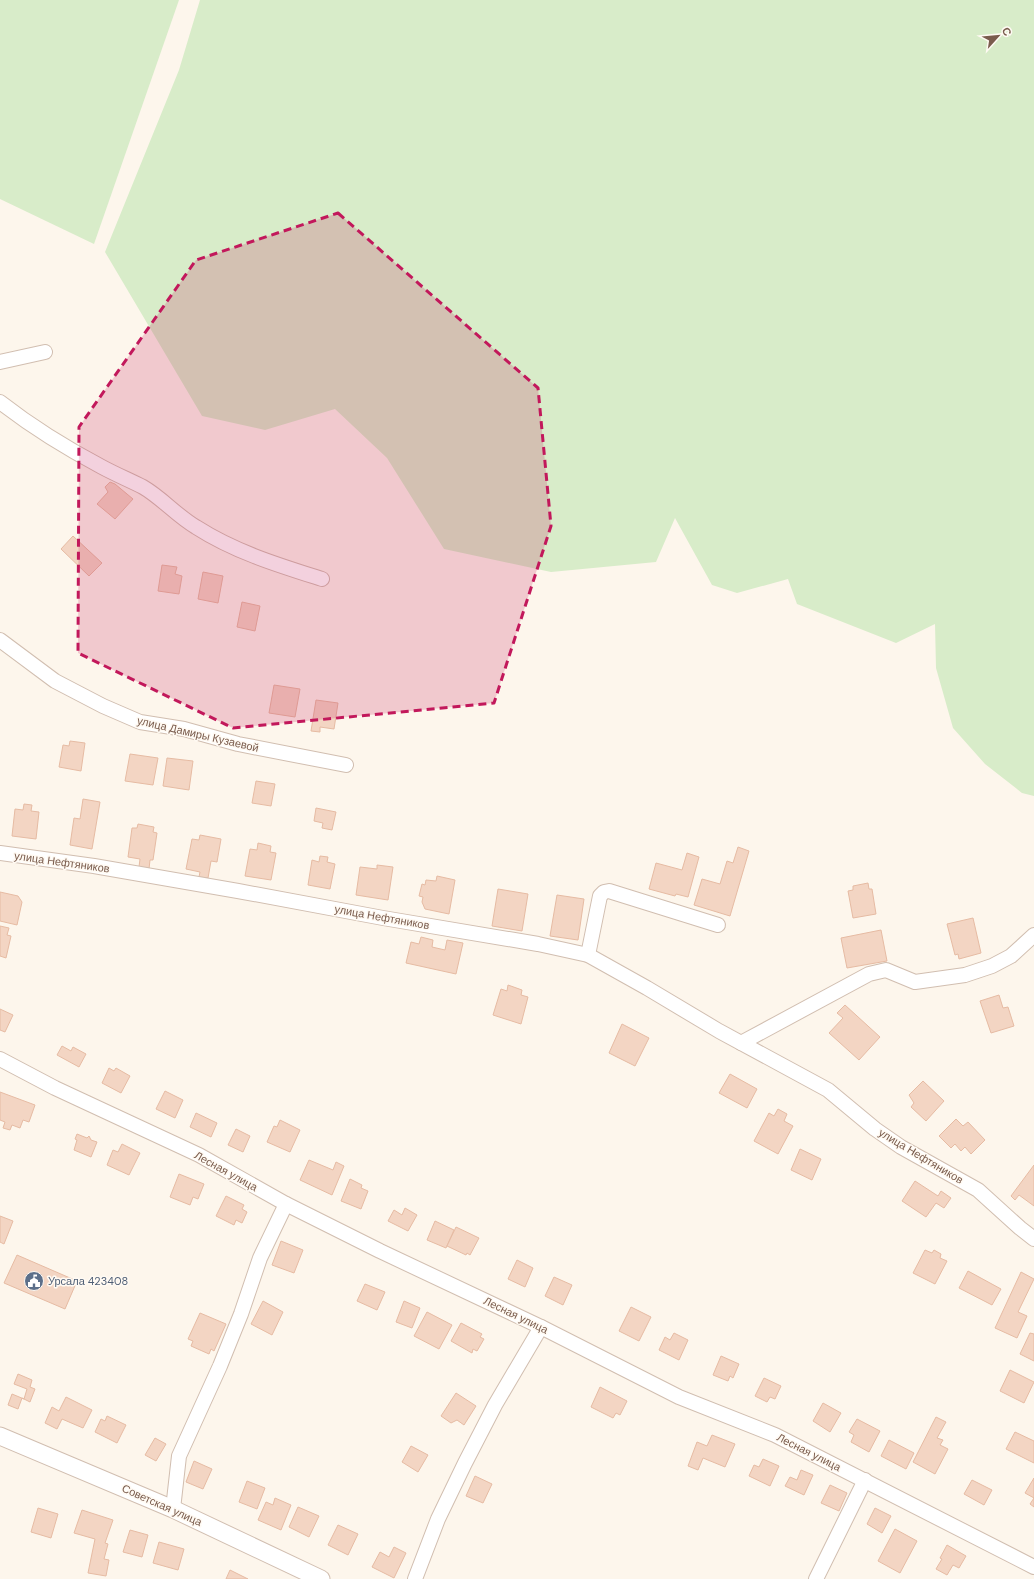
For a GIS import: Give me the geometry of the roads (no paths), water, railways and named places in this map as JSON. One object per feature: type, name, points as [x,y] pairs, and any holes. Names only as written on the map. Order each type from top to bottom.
[{"type":"street","points":[[0,362],[45,352]]},
{"type":"street","points":[[0,402],[25,422],[53,439],[102,467],[144,488],[195,527],[216,539],[256,558],[322,579]]},
{"type":"street","name":"улица Дамиры Кузаевой","points":[[0,640],[55,681],[103,706],[140,722],[184,729],[238,744],[346,765]]},
{"type":"street","name":"улица Нефтяников","points":[[0,853],[94,866],[383,918],[538,944],[588,955],[741,1043],[828,1090],[875,1129],[901,1147],[978,1190],[1034,1239]]},
{"type":"street","points":[[588,955],[600,896],[604,892],[609,891],[718,925]]},
{"type":"street","points":[[741,1043],[869,974],[886,970],[915,982],[965,974],[992,966],[1011,956],[1034,935]]},
{"type":"street","name":"Лесная улица","points":[[0,1059],[55,1088],[199,1155],[286,1204],[380,1251],[541,1327],[678,1397],[775,1435],[1034,1566]]},
{"type":"street","points":[[173,1509],[179,1456],[220,1366],[241,1314],[260,1258],[286,1204]]},
{"type":"street","points":[[415,1579],[438,1519],[462,1470],[496,1405],[541,1327]]},
{"type":"street","name":"Советская улица","points":[[0,1436],[173,1509],[322,1579]]},
{"type":"street","points":[[816,1579],[865,1480]]},
{"type":"place","name":"Урсала 423408","points":[[34,1281]]}]
